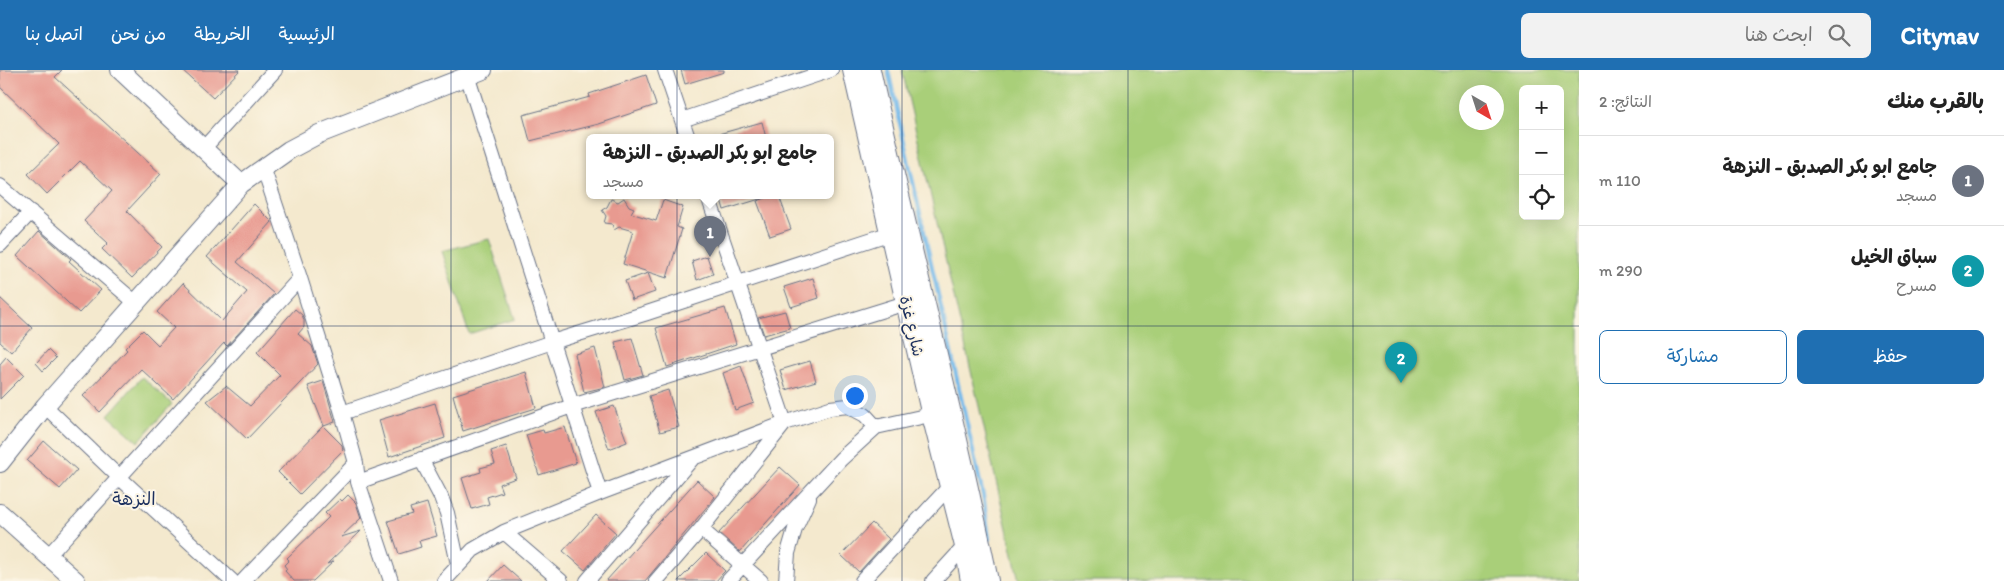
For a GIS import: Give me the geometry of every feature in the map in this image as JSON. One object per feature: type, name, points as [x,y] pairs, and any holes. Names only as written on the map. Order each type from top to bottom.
[{"type":"main road","name":"شارع غزة","points":[[854,70],[906,303],[970,494],[988,581]]},
{"type":"main road","name":"شارع غزة","points":[[870,70],[941,412],[950,486],[965,546],[971,581]]},
{"type":"street","points":[[120,70],[241,184]]},
{"type":"street","points":[[203,149],[275,70]]},
{"type":"street","points":[[665,70],[687,134]]},
{"type":"street","points":[[682,120],[831,70]]},
{"type":"street","points":[[0,463],[45,406],[241,184],[262,167],[319,134],[475,73],[552,342],[600,492]]},
{"type":"street","points":[[262,167],[300,278],[342,412],[356,463],[358,482],[391,581]]},
{"type":"street","points":[[0,186],[136,303]]},
{"type":"street","points":[[709,199],[785,424]]},
{"type":"street","points":[[0,245],[30,212]]},
{"type":"street","points":[[342,412],[891,233]]},
{"type":"street","points":[[48,556],[300,278]]},
{"type":"street","points":[[358,482],[572,406],[906,303]]},
{"type":"street","points":[[45,406],[232,581]]},
{"type":"street","points":[[444,581],[472,550],[504,532],[694,456],[830,408],[848,406],[865,415],[876,427]]},
{"type":"street","points":[[728,581],[858,442],[876,427],[941,412]]},
{"type":"street","points":[[656,581],[701,529],[785,424]]},
{"type":"street","points":[[587,581],[694,456]]},
{"type":"street","points":[[421,459],[448,513],[458,564]]},
{"type":"street","points":[[243,581],[356,463]]},
{"type":"street","points":[[862,581],[950,486]]},
{"type":"street","points":[[786,581],[788,553],[795,530],[813,489]]},
{"type":"street","points":[[0,513],[76,581]]},
{"type":"street","points":[[701,529],[760,581]]},
{"type":"street","points":[[504,532],[561,581]]},
{"type":"street","points":[[933,581],[965,546]]},
{"type":"green space","points":[[902,70],[1579,70],[1579,581],[1019,581]]},
{"type":"green space","points":[[489,239],[515,319],[469,334],[442,251]]},
{"type":"green space","points":[[142,377],[172,404],[138,442],[108,415]]},
{"type":"building","points":[[0,70],[62,70],[55,77],[161,174],[127,211],[162,247],[132,278],[102,249],[108,243],[84,221],[112,191],[80,161],[47,194],[28,174],[59,144],[0,87]]},
{"type":"building","points":[[182,70],[240,70],[213,98]]},
{"type":"building","points":[[681,70],[724,70],[724,72],[685,84]]},
{"type":"building","points":[[646,75],[656,105],[599,124],[530,141],[523,115],[590,97],[589,94]]},
{"type":"building","points":[[762,122],[765,134],[719,134]]},
{"type":"building","points":[[611,199],[618,202],[625,199],[629,206],[634,208],[631,213],[656,221],[663,200],[683,207],[677,227],[682,229],[667,278],[623,264],[633,231],[619,227],[614,230],[612,224],[604,223],[606,216],[602,210],[607,207]]},
{"type":"building","points":[[721,199],[760,199],[724,210]]},
{"type":"building","points":[[780,199],[791,229],[770,236],[757,201]]},
{"type":"building","points":[[254,204],[272,222],[237,262],[274,294],[227,346],[224,343],[173,399],[141,369],[100,412],[83,396],[127,350],[125,348],[143,330],[158,345],[174,328],[157,312],[183,283],[222,321],[247,292],[207,257]]},
{"type":"building","points":[[39,231],[71,259],[69,261],[101,290],[79,313],[17,256]]},
{"type":"building","points":[[707,256],[713,274],[697,280],[692,261]]},
{"type":"building","points":[[648,273],[655,292],[632,300],[625,281]]},
{"type":"building","points":[[813,278],[819,298],[791,307],[784,287]]},
{"type":"building","points":[[0,298],[32,328],[11,352],[0,342]]},
{"type":"building","points":[[725,308],[736,344],[667,367],[656,328]]},
{"type":"building","points":[[295,309],[302,315],[304,320],[304,327],[298,334],[312,346],[318,364],[247,439],[207,401],[226,386],[250,406],[280,375],[257,352]]},
{"type":"building","points":[[785,311],[790,328],[764,335],[758,318]]},
{"type":"building","points":[[632,338],[643,375],[625,380],[615,342]]},
{"type":"building","points":[[595,348],[605,387],[584,392],[575,354]]},
{"type":"building","points":[[48,350],[56,358],[43,371],[36,363]]},
{"type":"building","points":[[6,357],[24,375],[0,399],[0,364]]},
{"type":"building","points":[[810,361],[816,381],[786,390],[780,370]]},
{"type":"building","points":[[741,366],[754,403],[735,410],[723,373]]},
{"type":"building","points":[[526,372],[536,408],[463,431],[453,395]]},
{"type":"building","points":[[323,381],[335,422],[324,426],[308,386]]},
{"type":"building","points":[[668,390],[679,427],[660,432],[649,396]]},
{"type":"building","points":[[435,403],[445,438],[389,457],[379,420]]},
{"type":"building","points":[[614,406],[627,442],[609,449],[596,412]]},
{"type":"building","points":[[323,426],[342,445],[343,450],[300,494],[278,472]]},
{"type":"building","points":[[565,427],[576,463],[539,475],[526,435],[543,430],[544,433]]},
{"type":"building","points":[[44,441],[77,470],[60,489],[27,461]]},
{"type":"building","points":[[506,446],[516,478],[499,484],[502,492],[487,497],[489,504],[472,509],[462,478],[481,472],[480,468],[495,464],[491,451]]},
{"type":"building","points":[[780,467],[800,485],[740,552],[719,533]]},
{"type":"building","points":[[697,480],[715,497],[645,581],[606,581]]},
{"type":"building","points":[[348,495],[356,503],[361,518],[341,537],[361,531],[327,564],[334,561],[313,581],[294,581],[285,571],[287,569],[284,565],[289,560],[287,558],[329,517],[325,513],[340,499],[342,501]]},
{"type":"building","points":[[427,503],[437,536],[419,541],[421,547],[399,554],[388,521],[412,514],[410,508]]},
{"type":"building","points":[[596,515],[616,533],[585,570],[563,551]]},
{"type":"building","points":[[872,523],[889,539],[859,572],[841,555]]},
{"type":"building","points":[[706,553],[725,571],[716,581],[678,581]]},
{"type":"building","points":[[503,565],[521,581],[488,581]]},
{"type":"waterway","points":[[888,70],[984,500],[989,539]]},
{"type":"place","name":"جامع ابو بكر الصدبق - النزهة","points":[[710,257]]},
{"type":"place","name":"سباق الخيل","points":[[1401,383]]},
{"type":"district","name":"النزهة","points":[[134,499]]}]
